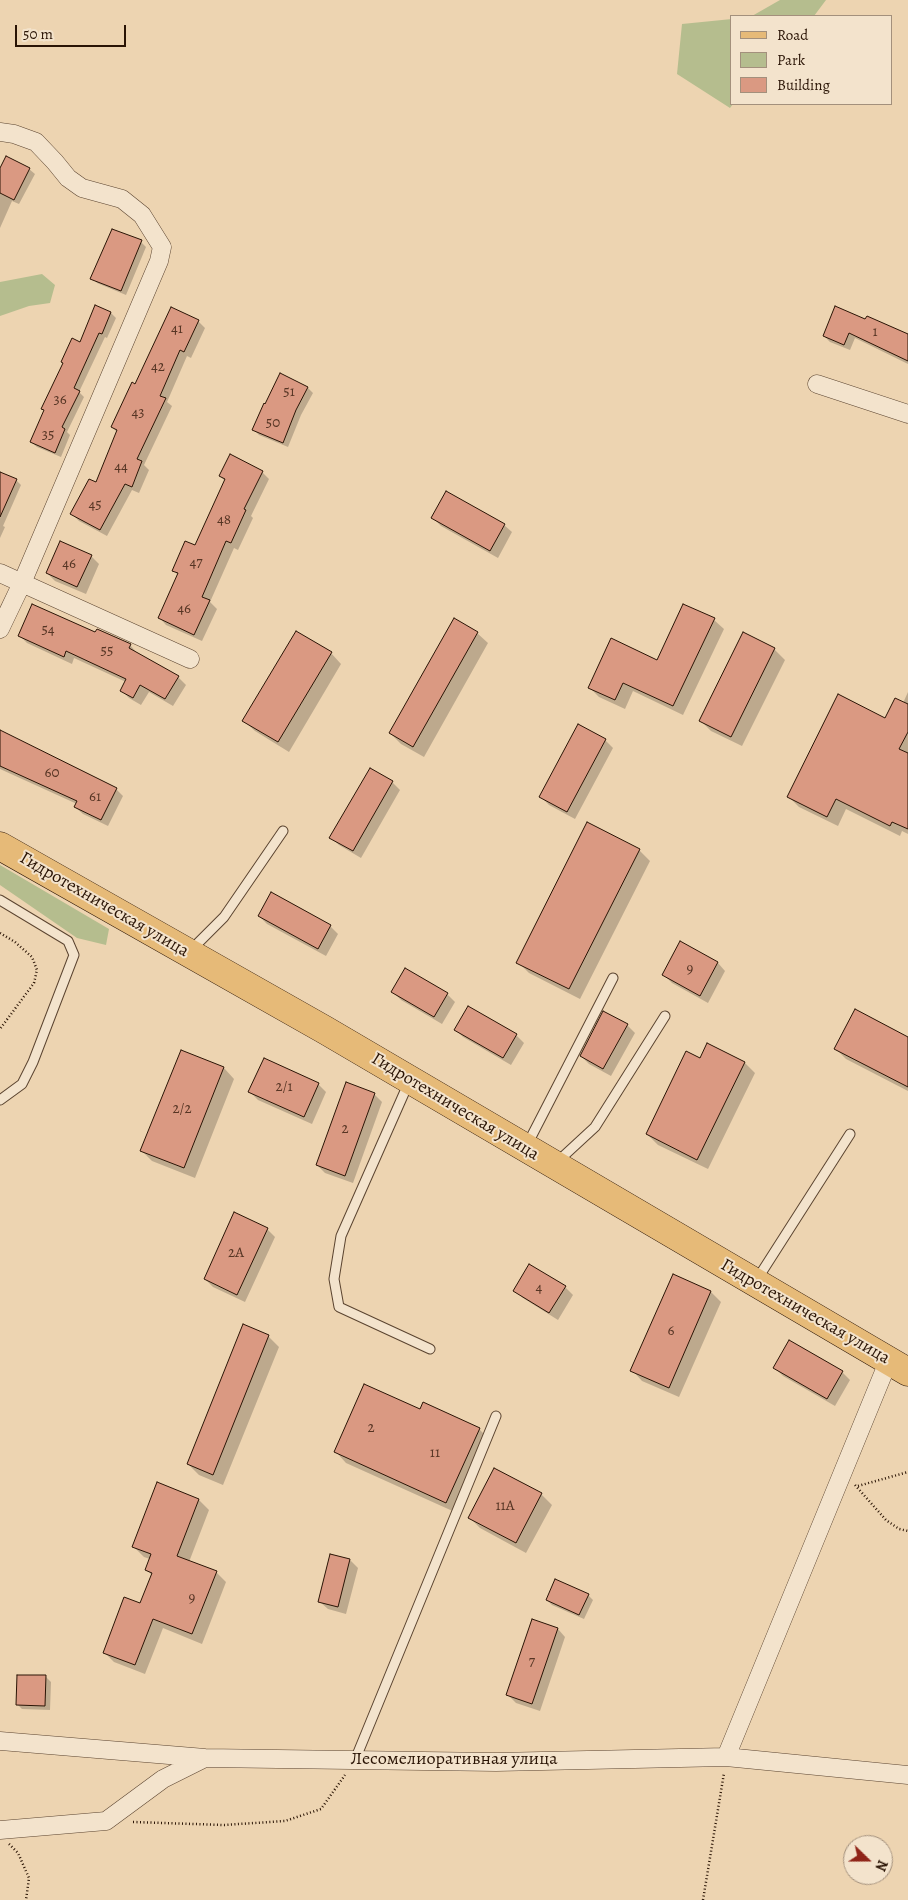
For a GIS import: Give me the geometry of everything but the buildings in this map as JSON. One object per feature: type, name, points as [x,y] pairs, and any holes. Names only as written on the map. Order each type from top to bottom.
[{"type":"main road","name":"Гидротехническая улица","points":[[0,846],[410,1080],[898,1367]]},
{"type":"street","points":[[0,132],[14,134],[36,142],[68,178],[82,188],[122,200],[142,215],[162,247],[159,261],[22,583],[0,629]]},
{"type":"street","points":[[817,384],[908,414]]},
{"type":"street","points":[[0,573],[190,658]]},
{"type":"street","points":[[726,1757],[898,1367]]},
{"type":"street","name":"Лесомелиоративная улица","points":[[0,1742],[205,1758],[496,1762],[726,1757],[908,1775]]},
{"type":"street","points":[[3,1836],[106,1821],[164,1779],[205,1758]]},
{"type":"lane","points":[[188,953],[224,918],[283,831]]},
{"type":"lane","points":[[0,900],[68,940],[74,955],[33,1062],[22,1084],[0,1100]]},
{"type":"lane","points":[[525,1148],[613,978]]},
{"type":"lane","points":[[554,1165],[595,1127],[665,1016]]},
{"type":"lane","points":[[410,1080],[341,1236],[334,1279],[339,1307],[430,1349]]},
{"type":"lane","points":[[755,1283],[850,1134]]},
{"type":"lane","points":[[355,1760],[496,1416]]},
{"type":"path","points":[[0,933],[15,942],[32,957],[38,970],[34,983],[0,1029]]},
{"type":"path","points":[[908,1472],[858,1486],[886,1520],[899,1529],[908,1531]]},
{"type":"path","points":[[704,1900],[726,1757]]},
{"type":"path","points":[[106,1821],[224,1824],[286,1821],[321,1809],[355,1760]]},
{"type":"path","points":[[3,1836],[18,1853],[28,1878],[26,1900]]},
{"type":"green space","points":[[780,0],[826,0],[815,15],[754,15]]},
{"type":"green space","points":[[730,19],[730,105],[732,105],[730,108],[677,74],[682,24]]},
{"type":"green space","points":[[42,274],[55,285],[50,303],[29,306],[0,316],[0,282]]},
{"type":"green space","points":[[0,865],[109,929],[106,945],[77,938],[0,885]]}]
